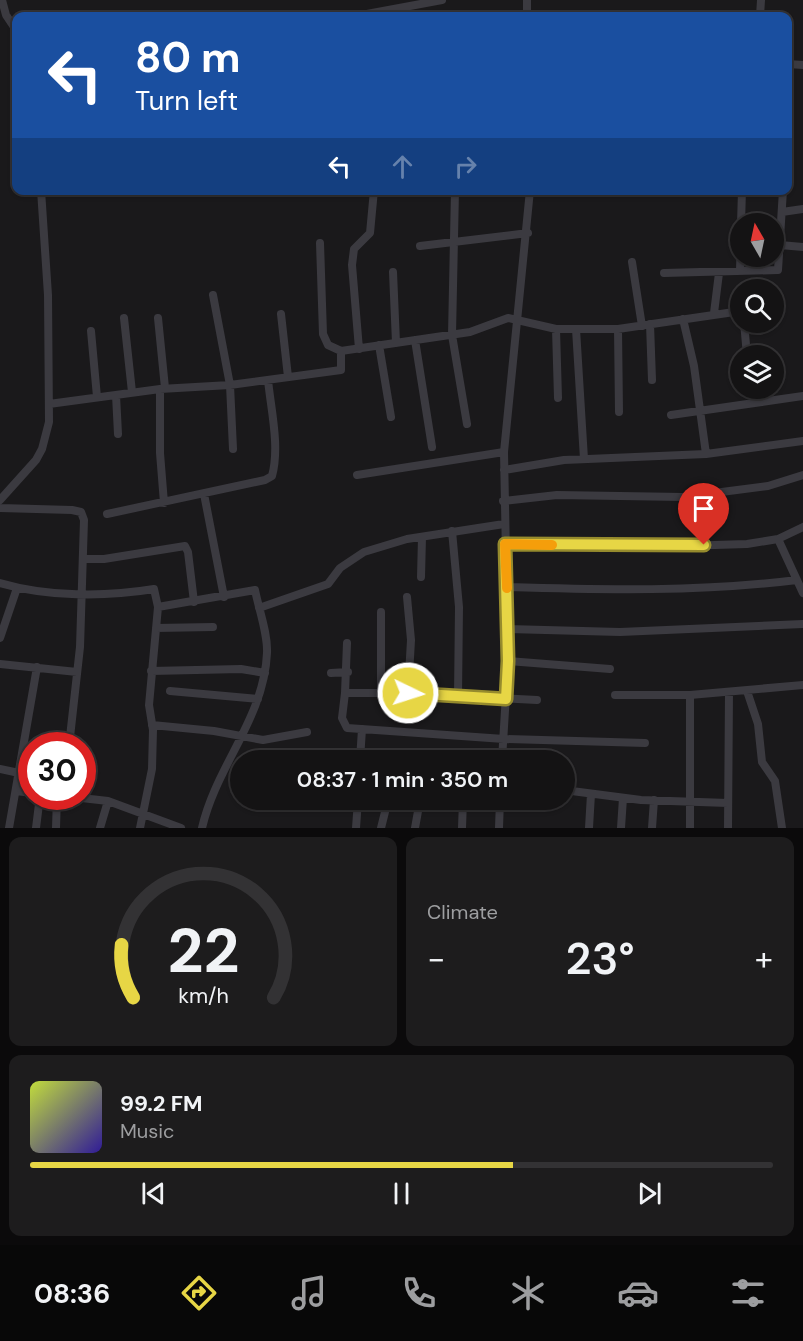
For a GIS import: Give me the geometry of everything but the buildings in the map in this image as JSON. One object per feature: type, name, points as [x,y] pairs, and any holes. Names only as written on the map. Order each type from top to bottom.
[{"type":"street","points":[[2,0],[4,19]]},
{"type":"street","points":[[378,12],[442,0]]},
{"type":"street","points":[[0,500],[42,449],[50,422],[48,295],[41,195]]},
{"type":"street","points":[[359,349],[352,265],[354,249],[370,233],[374,195]]},
{"type":"street","points":[[455,195],[452,241],[455,291],[452,335],[467,424]]},
{"type":"street","points":[[503,750],[508,661],[503,501],[504,452],[516,321],[528,233],[530,195]]},
{"type":"street","points":[[741,213],[742,195]]},
{"type":"street","points":[[783,195],[782,212],[803,209]]},
{"type":"street","points":[[420,246],[528,233]]},
{"type":"street","points":[[321,243],[323,334],[328,345],[341,351],[470,332],[508,318],[556,329],[618,329],[730,311]]},
{"type":"street","points":[[784,245],[803,247]]},
{"type":"street","points":[[632,262],[646,325],[652,380]]},
{"type":"street","points":[[664,273],[778,270],[778,267]]},
{"type":"street","points":[[393,272],[396,343]]},
{"type":"street","points":[[714,313],[719,273]]},
{"type":"street","points":[[213,295],[230,385],[233,449]]},
{"type":"street","points":[[281,314],[288,377]]},
{"type":"street","points":[[124,318],[132,392]]},
{"type":"street","points":[[158,318],[162,388],[160,453],[164,503]]},
{"type":"street","points":[[683,319],[706,454]]},
{"type":"street","points":[[556,329],[558,398]]},
{"type":"street","points":[[576,329],[584,459]]},
{"type":"street","points":[[618,329],[619,412]]},
{"type":"street","points":[[91,331],[97,397]]},
{"type":"street","points":[[415,340],[432,447]]},
{"type":"street","points":[[379,345],[391,417]]},
{"type":"street","points":[[49,404],[162,388],[230,385],[341,370],[341,351]]},
{"type":"street","points":[[107,514],[265,480],[272,476],[274,467],[273,428],[268,380]]},
{"type":"street","points":[[116,395],[118,434]]},
{"type":"street","points":[[671,415],[803,396]]},
{"type":"street","points":[[504,470],[535,463],[706,454],[803,441]]},
{"type":"street","points":[[357,475],[504,452]]},
{"type":"street","points":[[503,501],[557,495],[682,497],[768,486],[803,475]]},
{"type":"street","points":[[204,494],[224,597]]},
{"type":"street","points":[[0,508],[81,512],[84,559],[83,592],[71,732]]},
{"type":"street","points":[[259,608],[328,584],[340,567],[364,552],[452,531],[504,524]]},
{"type":"street","points":[[505,544],[682,546],[747,544],[778,539],[803,527]]},
{"type":"street","points":[[452,531],[459,607],[458,696]]},
{"type":"street","points":[[421,577],[422,537]]},
{"type":"street","points":[[778,539],[798,576],[803,594]]},
{"type":"street","points":[[84,559],[104,559],[185,546],[189,552],[194,602]]},
{"type":"street","points":[[507,587],[584,590],[736,588],[798,576]]},
{"type":"street","points":[[0,583],[29,591],[132,592],[154,589],[158,607],[149,705],[152,725],[152,769],[140,828]]},
{"type":"street","points":[[0,638],[2,624],[17,588]]},
{"type":"street","points":[[158,607],[255,590],[268,650],[258,699],[242,738],[207,804],[202,828]]},
{"type":"street","points":[[407,597],[411,640],[408,693]]},
{"type":"street","points":[[381,612],[381,693]]},
{"type":"street","points":[[508,629],[620,632],[803,624]]},
{"type":"street","points":[[156,628],[213,627]]},
{"type":"street","points":[[347,643],[348,672],[342,724],[347,728],[504,739],[645,743]]},
{"type":"street","points":[[508,661],[610,669]]},
{"type":"street","points":[[0,664],[77,672]]},
{"type":"street","points":[[26,732],[37,667]]},
{"type":"street","points":[[151,671],[241,669],[265,673]]},
{"type":"street","points":[[331,673],[348,672]]},
{"type":"street","points":[[615,695],[690,695],[803,685]]},
{"type":"street","points":[[170,691],[258,699]]},
{"type":"street","points":[[747,691],[758,724],[762,762],[775,781],[782,828]]},
{"type":"street","points":[[728,828],[729,692]]},
{"type":"street","points":[[345,693],[408,693],[537,700]]},
{"type":"street","points":[[690,695],[692,802],[690,828]]},
{"type":"street","points":[[152,725],[214,731],[242,738],[263,740],[308,732]]},
{"type":"street","points":[[361,750],[362,729]]},
{"type":"street","points":[[0,769],[18,773]]},
{"type":"street","points":[[9,828],[18,779]]},
{"type":"street","points":[[575,792],[654,801],[728,803]]},
{"type":"street","points":[[589,828],[591,794]]},
{"type":"street","points":[[621,828],[623,798]]},
{"type":"street","points":[[96,800],[108,801],[142,816],[181,828]]},
{"type":"street","points":[[100,828],[108,801]]},
{"type":"street","points":[[652,828],[654,801]]},
{"type":"street","points":[[36,828],[38,810]]},
{"type":"street","points":[[56,828],[57,810]]},
{"type":"street","points":[[356,828],[357,810]]},
{"type":"street","points":[[381,828],[386,810]]},
{"type":"street","points":[[416,828],[419,810]]},
{"type":"street","points":[[462,828],[463,810]]},
{"type":"street","points":[[499,828],[500,810]]},
{"type":"slow traffic","points":[[507,588],[505,544],[552,545]]},
{"type":"route","points":[[408,693],[506,699],[508,661],[505,544],[704,545]]}]
